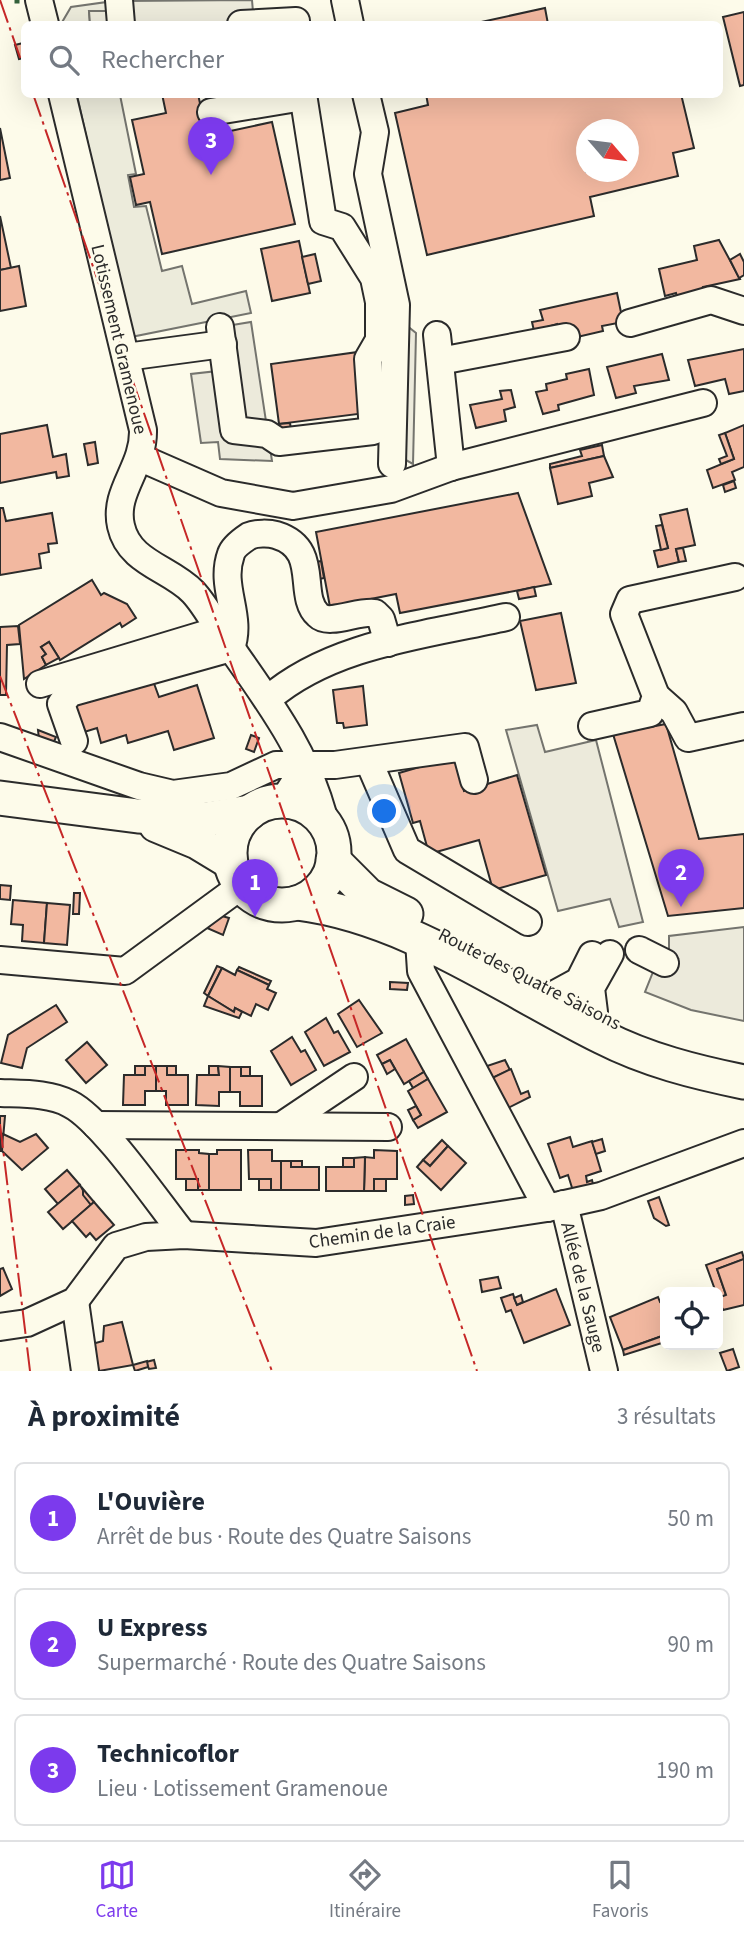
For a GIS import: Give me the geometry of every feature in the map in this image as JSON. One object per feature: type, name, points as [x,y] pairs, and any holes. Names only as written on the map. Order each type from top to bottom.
[{"type":"main road","points":[[0,798],[138,816],[206,820],[250,812],[271,803],[283,802],[307,809],[326,827],[334,848],[333,860],[321,887],[310,897],[297,903],[266,903],[197,842],[138,816]]},
{"type":"main road","points":[[236,874],[233,834],[250,812]]},
{"type":"main road","name":"Route des Quatre Saisons","points":[[333,860],[368,895],[557,993],[590,1020],[642,1055],[700,1073],[744,1082]]},
{"type":"main road","name":"Route des Quatre Saisons","points":[[297,903],[358,914],[590,1020],[642,1034],[702,1055],[744,1063]]},
{"type":"street","points":[[39,0],[44,21]]},
{"type":"street","points":[[119,0],[121,21]]},
{"type":"street","points":[[345,0],[349,21]]},
{"type":"street","points":[[259,21],[296,15]]},
{"type":"street","name":"Lotissement Gramenoue","points":[[63,98],[142,430],[141,458],[124,491],[119,511],[121,529],[132,549],[150,564],[176,576],[195,594],[268,699],[315,783],[326,827]]},
{"type":"street","points":[[211,113],[292,98]]},
{"type":"street","points":[[303,98],[323,221],[342,227],[374,278],[387,310],[392,464]]},
{"type":"street","points":[[126,358],[221,335],[233,430],[267,434],[279,442],[373,431],[368,359],[379,340],[394,286],[368,174],[375,132],[367,98]]},
{"type":"street","points":[[630,323],[711,300],[744,311]]},
{"type":"street","points":[[438,335],[451,467]]},
{"type":"street","points":[[440,361],[566,337]]},
{"type":"street","points":[[141,458],[221,492],[293,506],[391,489],[451,467],[703,403]]},
{"type":"street","points":[[74,741],[61,704],[70,693],[236,635],[236,621],[226,570],[232,550],[251,535],[272,534],[293,542],[302,557],[314,609],[319,617],[327,619],[375,613],[381,619],[388,643]]},
{"type":"street","points":[[735,577],[631,600],[624,614],[656,696],[674,712],[688,738],[744,726]]},
{"type":"street","points":[[268,699],[289,680],[313,667],[388,643],[506,617]]},
{"type":"street","points":[[40,684],[225,639]]},
{"type":"street","points":[[592,726],[650,713],[656,696]]},
{"type":"street","points":[[4,743],[139,786],[173,794],[231,786],[276,765],[369,762],[466,747],[474,780]]},
{"type":"street","points":[[369,762],[407,850],[528,922]]},
{"type":"street","points":[[283,802],[305,766]]},
{"type":"street","points":[[0,960],[125,971],[236,874]]},
{"type":"street","name":"Allée de la Sauge","points":[[425,944],[421,971],[555,1206],[604,1371]]},
{"type":"street","points":[[639,950],[665,963]]},
{"type":"street","points":[[557,993],[579,981],[603,951],[591,988],[590,1020]]},
{"type":"street","points":[[281,1126],[354,1077]]},
{"type":"street","points":[[0,1093],[42,1096],[70,1104],[96,1125],[184,1235]]},
{"type":"street","points":[[96,1125],[388,1127]]},
{"type":"street","name":"Chemin de la Craie","points":[[0,1327],[27,1322],[75,1301],[116,1246],[146,1237],[184,1235],[316,1243],[555,1206],[600,1196],[744,1143]]},
{"type":"street","points":[[75,1301],[85,1371]]},
{"type":"shaded area","points":[[252,0],[254,21],[90,21],[89,11],[125,11],[124,1]]},
{"type":"shaded area","points":[[107,2],[108,11],[89,11],[90,21],[63,21],[71,7]]},
{"type":"shaded area","points":[[78,98],[121,98],[136,174],[128,175],[134,207],[146,206],[162,271],[182,266],[192,304],[246,291],[251,313],[131,337]]},
{"type":"shaded area","points":[[396,317],[416,333],[413,464],[393,453]]},
{"type":"shaded area","points":[[251,322],[272,461],[220,459],[218,442],[201,443],[191,374],[226,370],[220,327]]},
{"type":"shaded area","points":[[537,725],[545,752],[596,740],[643,922],[619,927],[610,899],[558,911],[506,730]]},
{"type":"shaded area","points":[[744,927],[744,1021],[691,1010],[645,992],[653,972],[669,951],[669,936]]},
{"type":"building","points":[[545,8],[547,21],[486,21]]},
{"type":"building","points":[[744,12],[744,85],[740,86],[723,17]]},
{"type":"building","points":[[21,44],[21,59],[19,59],[15,45]]},
{"type":"building","points":[[163,98],[199,98],[207,136],[272,122],[295,224],[162,254],[150,202],[136,205],[130,177],[144,174],[132,120],[166,113]]},
{"type":"building","points":[[427,98],[682,98],[694,148],[673,153],[678,176],[590,197],[594,216],[427,255],[395,113],[428,105]]},
{"type":"building","points":[[0,128],[10,178],[0,180]]},
{"type":"building","points":[[0,216],[11,268],[0,270]]},
{"type":"building","points":[[719,240],[740,279],[703,287],[705,294],[678,301],[676,293],[665,296],[659,269],[697,260],[694,246]]},
{"type":"building","points":[[299,241],[310,293],[272,301],[261,249]]},
{"type":"building","points":[[315,254],[321,281],[308,284],[302,257]]},
{"type":"building","points":[[740,254],[744,262],[744,275],[739,278],[730,260]]},
{"type":"building","points":[[19,266],[26,306],[0,311],[0,270]]},
{"type":"building","points":[[617,293],[623,322],[602,326],[603,331],[573,338],[558,333],[557,324],[534,331],[532,322],[543,320],[540,310]]},
{"type":"building","points":[[744,349],[744,391],[729,394],[725,379],[695,386],[688,360]]},
{"type":"building","points":[[358,352],[366,413],[279,424],[271,364]]},
{"type":"building","points":[[662,354],[669,380],[634,386],[636,393],[616,398],[607,367]]},
{"type":"building","points":[[589,369],[594,395],[558,405],[559,410],[543,414],[536,392],[547,390],[546,384],[567,379],[566,374]]},
{"type":"building","points":[[511,390],[515,407],[504,410],[506,421],[476,428],[470,405],[502,399],[500,391]]},
{"type":"building","points":[[290,423],[292,435],[281,436],[279,424]]},
{"type":"building","points":[[47,425],[53,457],[66,454],[69,476],[57,478],[56,472],[0,483],[0,434]]},
{"type":"building","points":[[744,425],[744,467],[732,472],[735,480],[713,488],[707,470],[734,459],[725,433]]},
{"type":"building","points":[[725,433],[734,459],[721,464],[719,459],[727,456],[719,435]]},
{"type":"building","points":[[95,442],[98,463],[88,465],[84,444]]},
{"type":"building","points":[[602,445],[604,456],[550,468],[550,464],[582,456],[580,450]]},
{"type":"building","points":[[604,456],[613,477],[589,483],[592,496],[558,504],[550,468]]},
{"type":"building","points":[[734,481],[736,488],[725,492],[723,485]]},
{"type":"building","points":[[518,493],[551,584],[400,613],[396,594],[330,607],[316,532]]},
{"type":"building","points":[[0,508],[3,508],[6,521],[52,513],[57,543],[48,544],[49,552],[39,554],[41,568],[0,575]]},
{"type":"building","points":[[687,509],[695,545],[676,549],[679,562],[658,567],[654,551],[668,548],[660,515]]},
{"type":"building","points":[[662,525],[668,548],[661,550],[656,526]]},
{"type":"building","points":[[683,548],[686,561],[679,562],[676,549]]},
{"type":"building","points":[[321,561],[324,578],[315,580],[312,563]]},
{"type":"building","points":[[92,580],[101,595],[104,593],[127,604],[136,618],[122,627],[120,623],[60,660],[49,642],[41,647],[46,654],[42,657],[46,665],[24,679],[19,625]]},
{"type":"building","points":[[534,587],[536,596],[519,599],[517,591]]},
{"type":"building","points":[[561,613],[576,683],[536,690],[520,621]]},
{"type":"building","points":[[18,626],[20,644],[7,645],[6,695],[0,695],[0,627]]},
{"type":"building","points":[[49,642],[59,658],[46,665],[42,657],[46,654],[41,647]]},
{"type":"building","points":[[152,678],[159,697],[197,685],[214,738],[174,750],[168,731],[128,743],[126,735],[101,743],[97,728],[81,733],[72,703]]},
{"type":"building","points":[[363,686],[367,725],[344,728],[343,723],[337,723],[333,690]]},
{"type":"building","points":[[666,724],[699,839],[744,834],[744,908],[668,916],[613,734]]},
{"type":"building","points":[[38,730],[56,737],[53,744],[39,739]]},
{"type":"building","points":[[251,735],[259,738],[254,752],[246,749]]},
{"type":"building","points":[[454,757],[464,791],[517,775],[546,875],[493,890],[479,840],[429,854],[420,821],[413,823],[399,773]]},
{"type":"building","points":[[0,885],[11,886],[10,900],[0,899]]},
{"type":"building","points":[[74,893],[80,893],[79,914],[73,914]]},
{"type":"building","points":[[13,900],[47,903],[44,943],[22,941],[23,925],[11,924]]},
{"type":"building","points":[[47,903],[70,905],[67,945],[44,943]]},
{"type":"building","points":[[222,916],[229,918],[223,935],[207,928]]},
{"type":"building","points":[[217,966],[222,968],[208,996],[204,993]]},
{"type":"building","points":[[239,967],[271,981],[269,985],[237,970]]},
{"type":"building","points":[[222,968],[235,975],[237,970],[269,985],[267,989],[276,993],[268,1010],[256,1004],[251,1016],[235,1008],[234,1012],[208,996]]},
{"type":"building","points":[[390,982],[408,983],[407,990],[390,989]]},
{"type":"building","points":[[208,996],[234,1012],[235,1008],[242,1012],[239,1018],[204,1006]]},
{"type":"building","points":[[359,1000],[382,1033],[357,1047],[338,1014]]},
{"type":"building","points":[[56,1005],[67,1022],[27,1048],[22,1068],[1,1063],[8,1035]]},
{"type":"building","points":[[326,1018],[334,1033],[338,1031],[350,1052],[324,1066],[305,1032]]},
{"type":"building","points":[[292,1037],[301,1052],[305,1050],[316,1070],[291,1085],[271,1051]]},
{"type":"building","points":[[406,1039],[424,1072],[404,1084],[390,1060],[382,1064],[377,1055]]},
{"type":"building","points":[[87,1042],[107,1065],[86,1083],[66,1060]]},
{"type":"building","points":[[390,1060],[395,1069],[387,1074],[382,1064]]},
{"type":"building","points":[[505,1060],[510,1070],[484,1082],[478,1069]]},
{"type":"building","points":[[135,1066],[145,1066],[145,1075],[135,1075]]},
{"type":"building","points":[[145,1066],[156,1066],[156,1091],[145,1091],[145,1105],[123,1105],[124,1075],[145,1075]]},
{"type":"building","points":[[156,1066],[167,1066],[167,1075],[188,1075],[188,1105],[166,1105],[166,1091],[156,1091]]},
{"type":"building","points":[[167,1066],[176,1066],[176,1075],[167,1075]]},
{"type":"building","points":[[209,1066],[218,1066],[219,1075],[209,1075]]},
{"type":"building","points":[[218,1066],[230,1067],[230,1092],[219,1092],[219,1106],[196,1105],[197,1075],[219,1075]]},
{"type":"building","points":[[230,1067],[241,1067],[241,1076],[262,1076],[262,1106],[240,1106],[240,1092],[230,1092]]},
{"type":"building","points":[[241,1067],[250,1067],[250,1076],[241,1076]]},
{"type":"building","points":[[511,1069],[521,1094],[528,1091],[530,1097],[500,1112],[484,1082]]},
{"type":"building","points":[[424,1072],[428,1079],[413,1088],[409,1081]]},
{"type":"building","points":[[428,1079],[447,1112],[418,1128],[413,1120],[421,1115],[408,1091]]},
{"type":"building","points":[[416,1106],[421,1115],[413,1120],[408,1110]]},
{"type":"building","points":[[0,1116],[5,1116],[2,1151],[0,1151]]},
{"type":"building","points":[[3,1134],[20,1142],[36,1134],[48,1148],[22,1170],[2,1151]]},
{"type":"building","points":[[570,1137],[573,1147],[592,1141],[601,1171],[586,1176],[587,1182],[592,1180],[594,1188],[574,1194],[568,1175],[560,1178],[548,1144]]},
{"type":"building","points":[[602,1139],[605,1151],[596,1154],[592,1142]]},
{"type":"building","points":[[442,1140],[448,1146],[430,1166],[423,1160]]},
{"type":"building","points":[[448,1146],[466,1163],[441,1190],[417,1167],[423,1160],[430,1166]]},
{"type":"building","points":[[176,1150],[199,1150],[199,1153],[209,1154],[209,1190],[198,1190],[198,1179],[176,1179]]},
{"type":"building","points":[[217,1150],[241,1150],[241,1190],[209,1190],[209,1154],[217,1154]]},
{"type":"building","points":[[248,1150],[272,1150],[272,1161],[281,1161],[281,1190],[271,1190],[271,1179],[249,1179]]},
{"type":"building","points":[[374,1150],[397,1151],[397,1179],[374,1179],[374,1191],[364,1191],[365,1157],[374,1158]]},
{"type":"building","points":[[365,1157],[364,1191],[326,1191],[326,1167],[354,1167],[354,1158]]},
{"type":"building","points":[[343,1158],[354,1158],[354,1167],[343,1167]]},
{"type":"building","points":[[281,1161],[291,1161],[291,1167],[319,1167],[319,1190],[281,1190]]},
{"type":"building","points":[[291,1161],[302,1161],[302,1167],[291,1167]]},
{"type":"building","points":[[67,1170],[80,1185],[58,1204],[45,1189]]},
{"type":"building","points":[[186,1179],[198,1179],[198,1190],[186,1190]]},
{"type":"building","points":[[259,1179],[271,1179],[271,1190],[259,1190]]},
{"type":"building","points":[[374,1179],[386,1179],[386,1191],[374,1191]]},
{"type":"building","points":[[80,1185],[91,1205],[63,1229],[48,1212]]},
{"type":"building","points":[[83,1189],[94,1202],[91,1205],[83,1195]]},
{"type":"building","points":[[413,1195],[414,1204],[405,1205],[405,1196]]},
{"type":"building","points":[[659,1197],[669,1225],[666,1226],[654,1218],[648,1201]]},
{"type":"building","points":[[94,1202],[114,1225],[96,1240],[90,1233],[86,1237],[72,1221]]},
{"type":"building","points":[[742,1252],[744,1259],[717,1269],[726,1295],[723,1296],[723,1287],[714,1287],[706,1265]]},
{"type":"building","points":[[744,1259],[744,1305],[723,1310],[723,1296],[726,1295],[717,1269]]},
{"type":"building","points":[[3,1268],[12,1289],[0,1296],[0,1269]]},
{"type":"building","points":[[498,1277],[501,1288],[482,1292],[480,1280]]},
{"type":"building","points":[[556,1289],[570,1325],[524,1343],[511,1310],[506,1312],[501,1298],[513,1294],[517,1305]]},
{"type":"building","points":[[521,1295],[523,1302],[517,1305],[514,1298]]},
{"type":"building","points":[[658,1297],[660,1337],[623,1350],[610,1317]]},
{"type":"building","points":[[122,1322],[133,1365],[99,1371],[92,1344],[103,1341],[104,1326]]},
{"type":"building","points":[[660,1337],[660,1344],[624,1355],[623,1350]]},
{"type":"building","points":[[733,1349],[739,1367],[727,1371],[720,1353]]},
{"type":"building","points":[[154,1360],[156,1368],[149,1369],[146,1362]]},
{"type":"building","points":[[147,1361],[148,1367],[135,1371],[133,1365]]},
{"type":"hedge","points":[[17,0],[17,8]]},
{"type":"power","points":[[0,0],[21,60]]},
{"type":"power","points":[[34,98],[477,1371]]},
{"type":"power","points":[[0,676],[272,1371]]},
{"type":"power","points":[[0,1124],[30,1371]]},
{"type":"place","name":"Technicoflor","points":[[211,175]]},
{"type":"place","name":"U Express","points":[[681,907]]},
{"type":"place","name":"L'Ouvière","points":[[255,917]]}]
